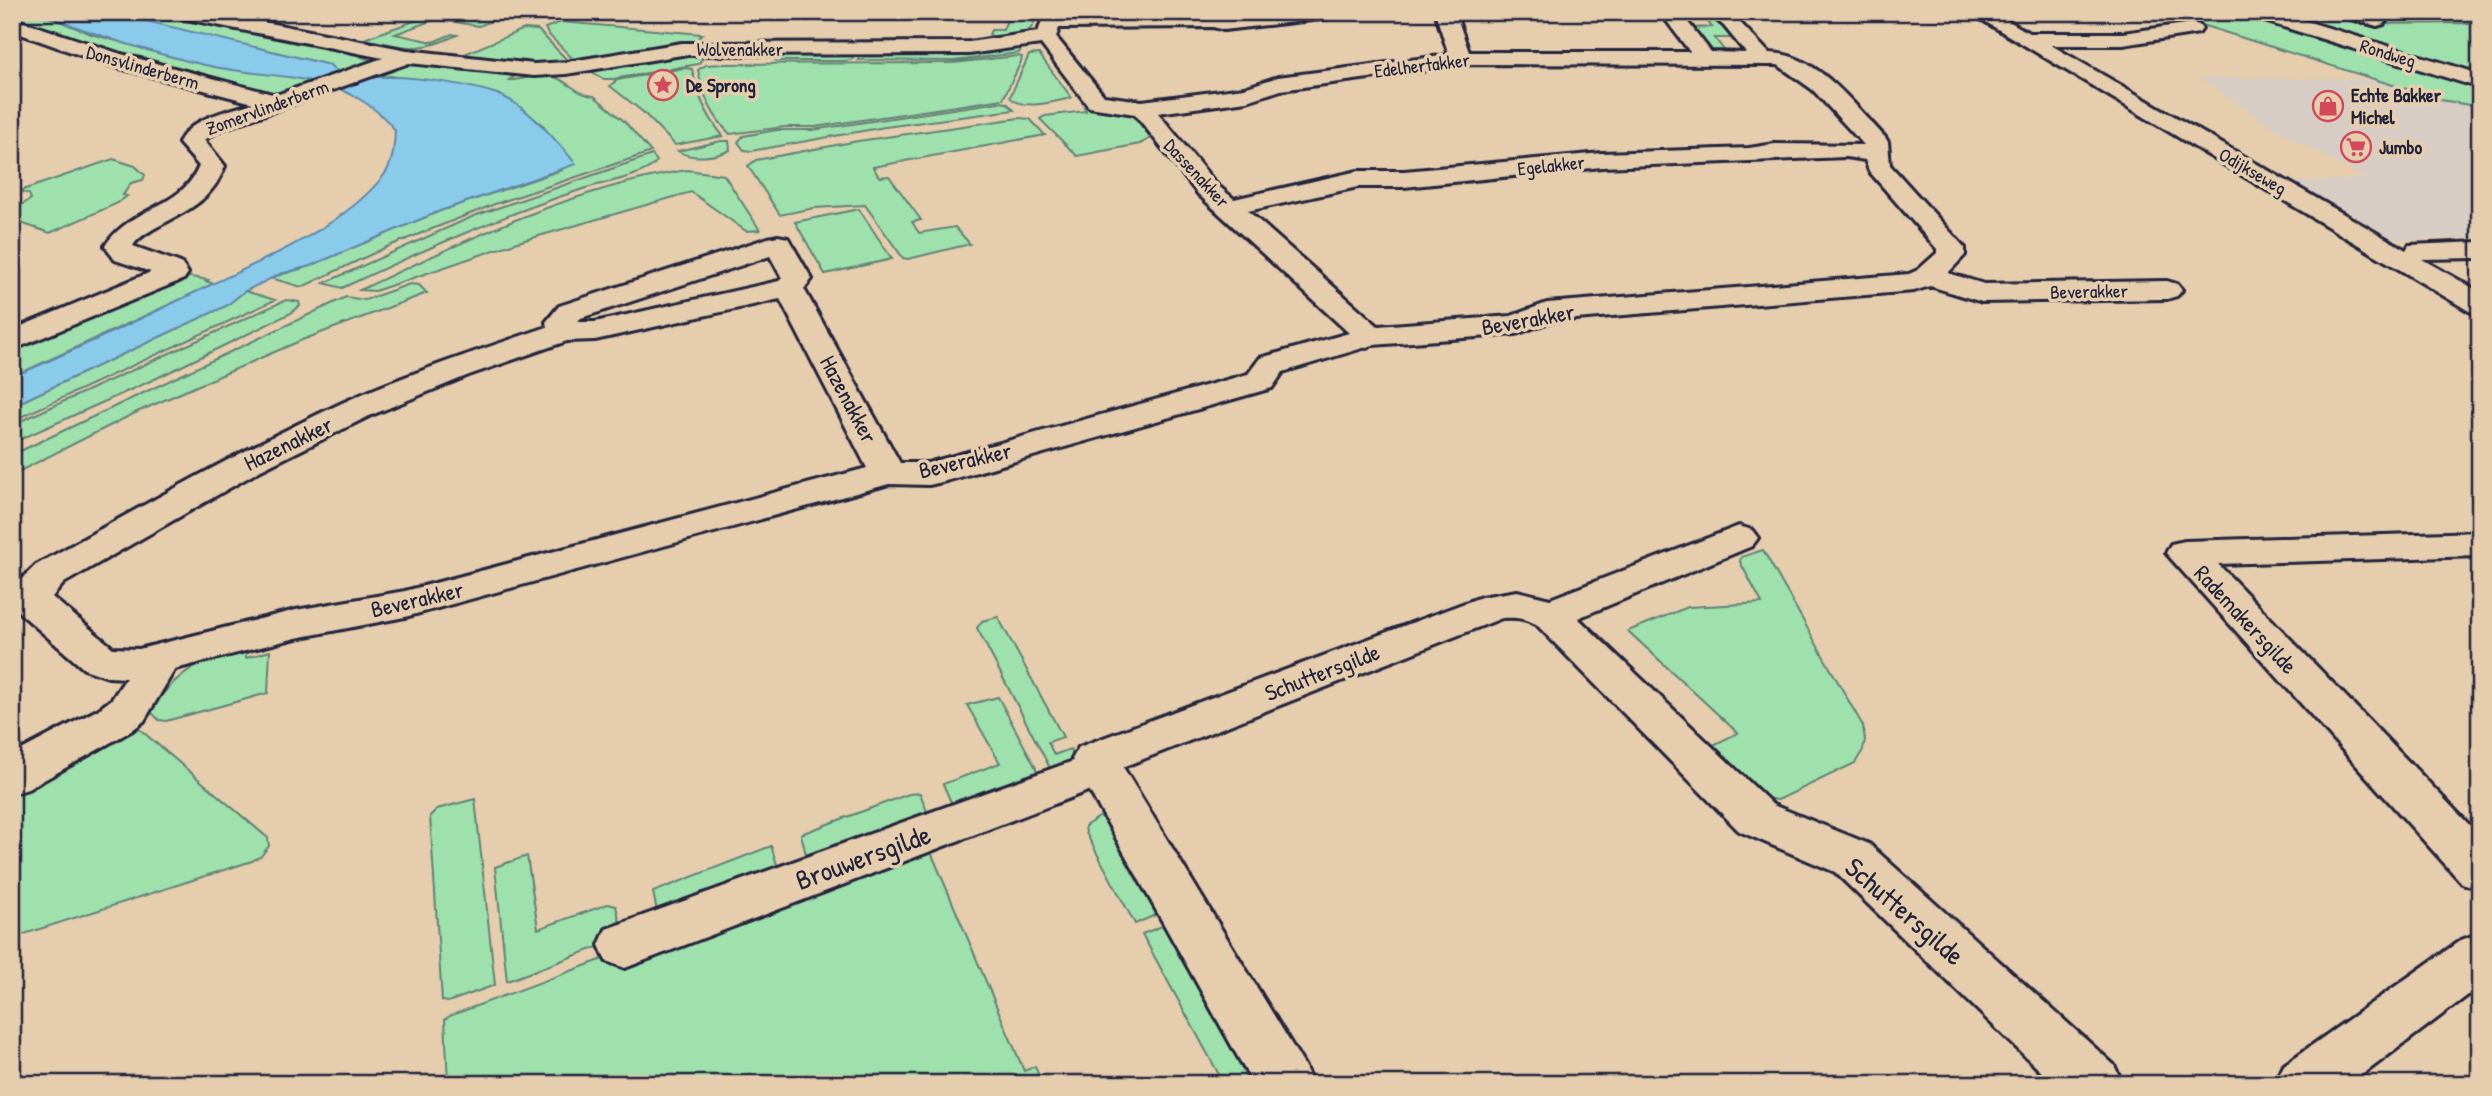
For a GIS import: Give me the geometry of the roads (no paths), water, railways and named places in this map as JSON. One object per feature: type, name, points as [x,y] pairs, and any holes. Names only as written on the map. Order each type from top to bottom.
[{"type":"street","name":"Wolvenakker","points":[[186,13],[407,57],[507,69],[547,70],[682,49],[970,48],[1051,24],[1216,17],[1224,24],[1329,12]]},
{"type":"street","points":[[1445,12],[1461,59]]},
{"type":"street","points":[[1670,12],[1706,60]]},
{"type":"street","points":[[1717,12],[1731,22],[1764,60]]},
{"type":"street","name":"Odijkseweg","points":[[1979,12],[2480,305]]},
{"type":"street","name":"Rondweg","points":[[2255,12],[2480,81]]},
{"type":"street","points":[[2347,12],[2398,27]]},
{"type":"street","name":"Donsvlinderberm","points":[[12,24],[113,60],[277,102]]},
{"type":"street","points":[[1051,24],[1097,102],[1142,108]]},
{"type":"street","name":"Odijkseweg","points":[[2026,39],[2123,39],[2192,29]]},
{"type":"street","name":"Zomervlinderberm","points":[[12,341],[174,273],[171,269],[125,254],[120,249],[120,242],[133,231],[188,199],[206,181],[212,166],[205,155],[192,145],[194,136],[212,125],[407,57]]},
{"type":"street","name":"Edelhertakker","points":[[1142,108],[1247,94],[1278,84],[1461,59],[1782,59],[1804,70],[1876,142],[1878,166],[1951,248],[1950,258],[1928,276]]},
{"type":"street","name":"Dassenakker","points":[[1142,108],[1207,189],[1371,337]]},
{"type":"street","name":"Egelakker","points":[[1228,208],[1358,179],[1404,179],[1602,160],[1749,155],[1775,150],[1846,150],[1877,154]]},
{"type":"street","name":"Hazenakker","points":[[33,592],[50,574],[202,487],[299,437],[408,387],[564,331],[595,331],[789,288],[797,279],[778,244],[570,313],[561,323],[564,331]]},
{"type":"street","points":[[2419,251],[2480,250]]},
{"type":"street","name":"Beverakker","points":[[33,592],[31,598],[34,604],[99,659],[123,664],[159,661],[296,624],[405,604],[888,473],[929,474],[1261,381],[1271,365],[1371,337],[1516,325],[1546,312],[1906,283],[1928,276],[1982,293],[2167,290]]},
{"type":"street","name":"Hazenakker","points":[[789,288],[888,473]]},
{"type":"street","points":[[1550,614],[1739,538]]},
{"type":"street","name":"Rademakersgilde","points":[[2480,544],[2185,553],[2480,869]]},
{"type":"street","name":"Schuttersgilde","points":[[1098,764],[1495,606],[1524,604],[1550,614],[1756,818],[1852,858],[2094,1084]]},
{"type":"street","points":[[12,776],[115,720],[128,710],[159,661]]},
{"type":"street","points":[[1098,764],[1284,1084]]},
{"type":"street","name":"Brouwersgilde","points":[[625,945],[1098,764]]},
{"type":"street","points":[[2304,1084],[2480,956]]},
{"type":"water","points":[[37,12],[109,12],[330,65],[350,76],[416,78],[497,94],[530,114],[576,164],[440,211],[310,266],[280,274],[245,291],[226,306],[12,406],[12,377],[255,264],[304,239],[349,210],[384,175],[392,159],[395,136],[395,130],[375,110],[354,96],[331,86],[183,60],[120,42]]},
{"type":"place","name":"De Sprong","points":[[663,85]]},
{"type":"place","name":"Echte Bakker Michel","points":[[2328,106]]},
{"type":"place","name":"Jumbo","points":[[2356,147]]}]
